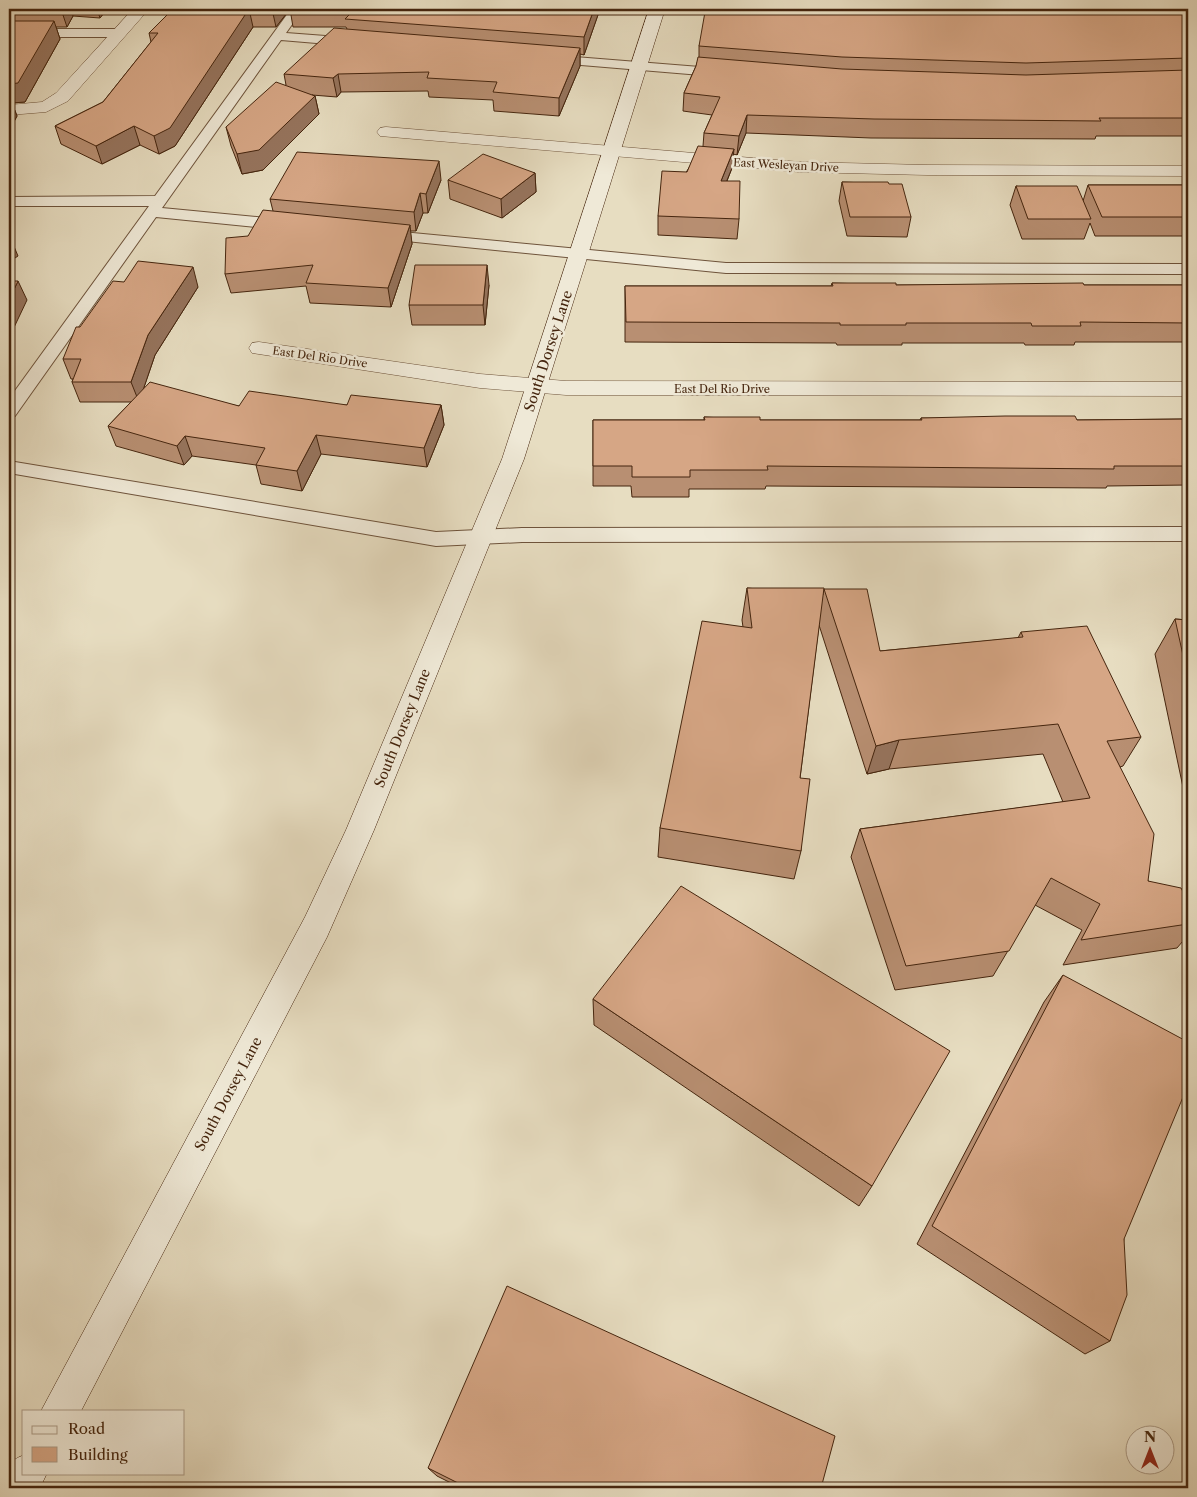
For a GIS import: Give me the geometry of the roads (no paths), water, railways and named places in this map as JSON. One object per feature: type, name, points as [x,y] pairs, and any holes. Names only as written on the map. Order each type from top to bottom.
[{"type":"street","points":[[9,110],[46,107],[62,97],[141,9]]},
{"type":"street","name":"South Dorsey Lane","points":[[61,1410],[316,926],[360,830],[513,459],[657,9]]},
{"type":"street","name":"East Wesleyan Drive","points":[[386,132],[744,163],[855,169],[1188,171]]},
{"type":"street","name":"East Del Rio Drive","points":[[259,348],[480,381],[537,386],[598,388],[1188,388]]},
{"type":"street","points":[[19,1488],[26,1474]]},
{"type":"lane","points":[[9,412],[297,9]]},
{"type":"lane","points":[[9,32],[120,33]]},
{"type":"lane","points":[[277,36],[364,43]]},
{"type":"lane","points":[[540,58],[739,74]]},
{"type":"lane","points":[[9,201],[155,206],[307,227]]},
{"type":"lane","points":[[365,233],[726,268],[1188,268]]},
{"type":"lane","points":[[9,467],[436,539],[522,535],[1188,534]]}]
